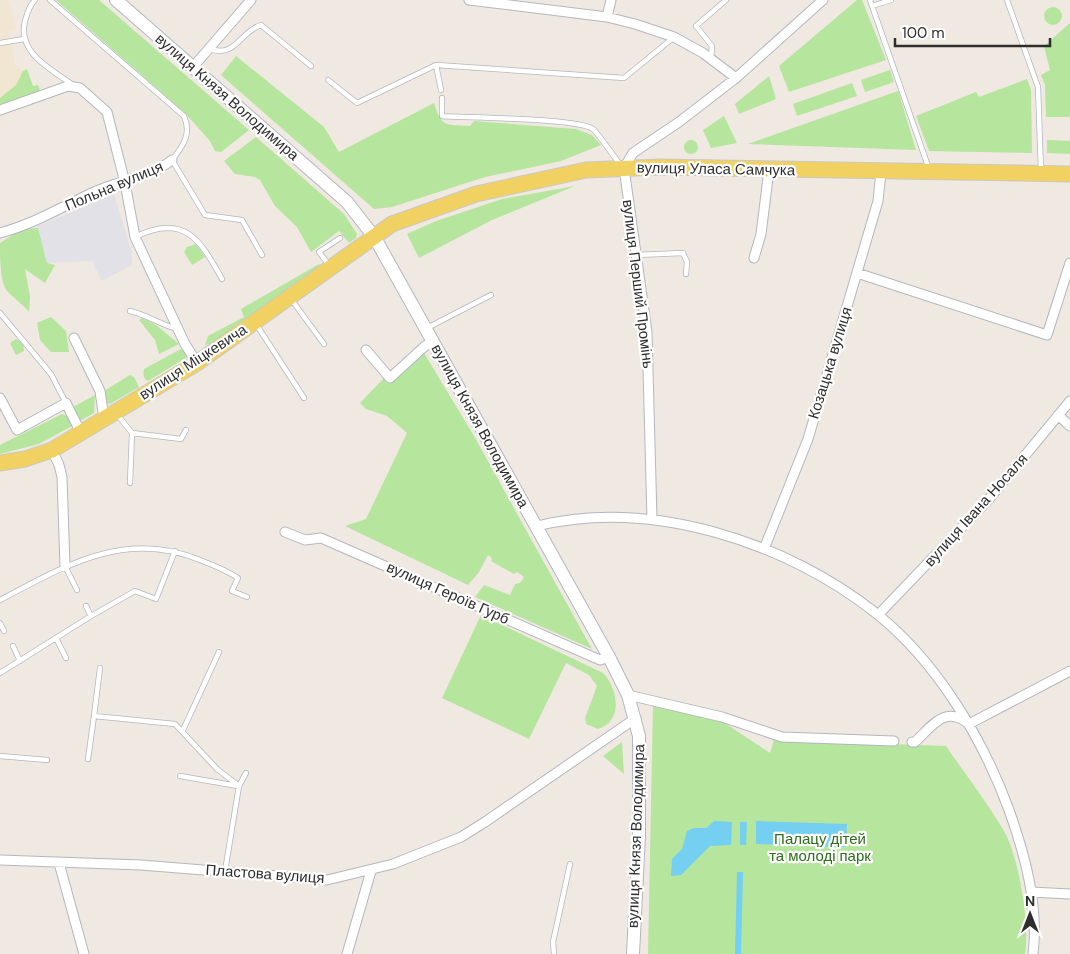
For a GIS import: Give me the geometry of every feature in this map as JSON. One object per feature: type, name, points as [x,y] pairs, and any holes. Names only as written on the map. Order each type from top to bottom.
[{"type":"main road","name":"вулиця Уласа Самчука","points":[[375,238],[392,224],[410,216],[476,194],[586,170],[624,168],[1070,174]]},
{"type":"main road","name":"вулиця Міцкевича","points":[[0,464],[25,459],[52,450],[110,416],[197,362],[375,238]]},
{"type":"street","name":"вулиця Князя Володимира","points":[[116,0],[346,202],[375,238],[609,657],[628,695],[636,718],[641,763],[633,954]]},
{"type":"street","points":[[193,68],[251,0]]},
{"type":"street","points":[[469,0],[530,3],[607,17],[674,37],[711,59],[736,78]]},
{"type":"street","points":[[607,17],[611,0]]},
{"type":"street","points":[[624,168],[633,153],[679,122],[736,78],[823,0]]},
{"type":"street","points":[[0,110],[40,94],[74,86],[80,88],[107,112],[125,183],[135,237],[178,329],[197,362]]},
{"type":"street","name":"Польна вулиця","points":[[0,233],[37,220],[95,191],[125,183],[163,167],[172,160]]},
{"type":"street","name":"вулиця Перший Промінь","points":[[624,168],[647,332],[652,519]]},
{"type":"street","points":[[754,258],[761,234],[769,170]]},
{"type":"street","name":"Козацька вулиця","points":[[764,549],[808,439],[878,201],[881,172]]},
{"type":"street","points":[[857,273],[1047,335],[1070,263]]},
{"type":"street","points":[[74,338],[110,416]]},
{"type":"street","points":[[366,350],[390,378],[424,346],[433,342]]},
{"type":"street","points":[[0,398],[17,430],[66,403],[81,433]]},
{"type":"street","name":"вулиця Івана Носаля","points":[[878,615],[989,499],[1070,401]]},
{"type":"street","points":[[1058,415],[1070,426]]},
{"type":"street","points":[[52,450],[62,477],[64,566]]},
{"type":"street","points":[[537,526],[566,519],[652,519],[726,535],[764,549],[843,590],[878,615],[940,681],[969,724],[1000,786],[1014,824],[1031,892],[1035,942],[1033,954]]},
{"type":"street","name":"вулиця Героїв Гурб","points":[[285,532],[305,540],[321,538],[600,660],[609,657]]},
{"type":"street","points":[[969,724],[1070,671]]},
{"type":"street","points":[[628,695],[722,717],[782,737],[894,741]]},
{"type":"street","points":[[912,742],[915,742],[938,720],[949,715],[958,715],[969,724]]},
{"type":"street","name":"Пластова вулиця","points":[[0,860],[225,871],[316,880],[371,871],[461,837],[636,718]]},
{"type":"street","points":[[59,863],[84,954]]},
{"type":"street","points":[[347,954],[371,871]]},
{"type":"street","points":[[1031,892],[1070,894]]},
{"type":"lane","points":[[35,0],[27,14],[22,35],[24,40],[30,53],[74,86]]},
{"type":"lane","points":[[50,0],[184,116],[188,125],[187,135],[172,160],[205,215],[242,220],[262,255]]},
{"type":"lane","points":[[711,59],[712,46],[696,26],[726,0]]},
{"type":"lane","points":[[870,0],[930,172]]},
{"type":"lane","points":[[872,6],[891,0]]},
{"type":"lane","points":[[1008,0],[1038,87],[1040,173]]},
{"type":"lane","points":[[209,49],[217,52],[229,49],[239,43],[254,27],[261,25],[311,66]]},
{"type":"lane","points":[[328,80],[357,103],[436,65],[624,78],[674,37]]},
{"type":"lane","points":[[0,43],[24,40]]},
{"type":"lane","points":[[436,65],[441,90]]},
{"type":"lane","points":[[442,98],[442,116],[565,122],[586,126],[594,130],[604,146],[624,168]]},
{"type":"lane","points":[[135,237],[163,226],[192,234],[201,242],[222,279]]},
{"type":"lane","points":[[331,268],[320,252],[340,238]]},
{"type":"lane","points":[[635,255],[683,253],[687,262],[686,274]]},
{"type":"lane","points":[[426,329],[491,294]]},
{"type":"lane","points":[[291,298],[324,344]]},
{"type":"lane","points":[[130,311],[145,314],[162,324],[178,329]]},
{"type":"lane","points":[[0,313],[51,374],[66,403]]},
{"type":"lane","points":[[255,322],[304,398]]},
{"type":"lane","points":[[110,416],[132,433],[181,440],[186,430]]},
{"type":"lane","points":[[130,483],[132,433]]},
{"type":"lane","points":[[0,600],[64,566],[112,550],[153,547],[175,551],[230,572],[238,578],[232,592],[247,597]]},
{"type":"lane","points":[[0,674],[91,616],[135,591],[156,599],[175,551]]},
{"type":"lane","points":[[64,566],[76,590]]},
{"type":"lane","points":[[86,606],[91,616]]},
{"type":"lane","points":[[0,624],[4,631]]},
{"type":"lane","points":[[56,638],[66,658]]},
{"type":"lane","points":[[13,646],[20,661]]},
{"type":"lane","points":[[183,730],[219,652]]},
{"type":"lane","points":[[88,758],[100,668]]},
{"type":"lane","points":[[94,716],[175,724],[183,730],[217,769],[239,786]]},
{"type":"lane","points":[[0,756],[48,760]]},
{"type":"lane","points":[[225,871],[239,786],[246,773]]},
{"type":"lane","points":[[180,776],[239,786]]},
{"type":"lane","points":[[554,954],[554,942],[570,864]]},
{"type":"shaded area","points":[[0,0],[8,0],[16,28],[9,31],[15,64],[23,71],[16,85],[0,98]]},
{"type":"shaded area","points":[[111,192],[115,197],[132,253],[132,265],[102,281],[92,261],[47,263],[37,226],[77,210],[88,200]]},
{"type":"green space","points":[[56,0],[99,0],[249,130],[221,152],[215,151],[210,141],[185,113]]},
{"type":"green space","points":[[857,0],[862,0],[886,60],[789,92],[779,66]]},
{"type":"green space","points":[[1053,7],[1060,9],[1062,16],[1060,23],[1053,25],[1046,23],[1044,16],[1046,9]]},
{"type":"green space","points":[[1070,23],[1070,117],[1046,117],[1045,85],[1041,75],[1050,70],[1044,46]]},
{"type":"green space","points":[[236,56],[324,127],[339,152],[434,103],[440,117],[446,124],[470,126],[474,121],[576,129],[592,135],[601,145],[561,161],[485,177],[392,207],[374,209],[221,75]]},
{"type":"green space","points":[[27,69],[33,86],[38,85],[40,91],[0,108],[0,98],[16,85],[23,71]]},
{"type":"green space","points":[[890,70],[894,82],[865,92],[861,80]]},
{"type":"green space","points":[[769,76],[776,99],[739,114],[735,104]]},
{"type":"green space","points":[[1027,79],[1031,90],[1032,153],[929,151],[916,116],[976,92],[979,97]]},
{"type":"green space","points":[[852,83],[857,96],[797,116],[793,104]]},
{"type":"green space","points":[[898,91],[916,150],[748,144]]},
{"type":"green space","points":[[724,116],[737,143],[711,148],[703,130]]},
{"type":"green space","points":[[256,137],[344,214],[357,234],[356,238],[349,243],[339,231],[311,252],[297,227],[275,206],[260,180],[255,177],[235,174],[224,161]]},
{"type":"green space","points":[[688,140],[694,140],[698,147],[694,154],[688,154],[684,150],[684,144]]},
{"type":"green space","points":[[1047,140],[1070,141],[1070,154],[1047,153]]},
{"type":"green space","points":[[575,186],[492,220],[419,258],[407,234],[436,221],[502,199]]},
{"type":"green space","points":[[38,228],[47,263],[55,265],[45,283],[25,269],[30,296],[29,312],[6,290],[1,268],[0,243],[22,229]]},
{"type":"green space","points":[[196,244],[205,257],[192,265],[184,252],[187,247]]},
{"type":"green space","points":[[319,264],[320,266],[210,344],[205,345],[208,336],[244,317],[241,309]]},
{"type":"green space","points":[[51,317],[66,331],[69,352],[51,352],[40,340],[37,323]]},
{"type":"green space","points":[[142,318],[156,325],[179,344],[159,354],[155,340],[139,320]]},
{"type":"green space","points":[[16,339],[23,343],[24,351],[16,355],[10,343]]},
{"type":"green space","points":[[181,349],[189,356],[148,381],[145,379],[144,369]]},
{"type":"green space","points":[[421,352],[424,353],[474,436],[592,649],[475,597],[484,585],[510,595],[515,584],[520,583],[524,577],[517,572],[514,574],[491,561],[492,558],[488,555],[479,572],[468,585],[345,526],[366,519],[407,433],[387,416],[366,409],[360,403],[384,378],[389,381]]},
{"type":"green space","points":[[130,375],[134,377],[139,387],[110,404],[107,403],[104,391]]},
{"type":"green space","points":[[95,395],[94,413],[80,421],[73,407]]},
{"type":"green space","points":[[62,414],[70,417],[74,425],[39,444],[0,454],[0,445]]},
{"type":"green space","points":[[481,615],[603,673],[608,679],[615,695],[615,712],[612,719],[598,729],[586,724],[585,718],[597,686],[589,675],[566,663],[529,739],[442,698]]},
{"type":"green space","name":"Палацу дітей та молоді парк","points":[[653,705],[723,722],[770,753],[774,740],[946,746],[990,809],[1009,843],[1019,874],[1025,909],[1025,954],[648,954]]},
{"type":"green space","points":[[622,742],[624,774],[603,756]]},
{"type":"water","points":[[714,821],[732,822],[731,845],[710,846],[681,875],[671,876],[672,859],[682,849],[687,831],[694,828],[706,828]]},
{"type":"water","points":[[756,821],[847,824],[846,847],[756,844]]},
{"type":"water","points":[[740,822],[747,822],[746,845],[740,845]]},
{"type":"water","points":[[737,872],[743,872],[741,954],[735,954]]}]
